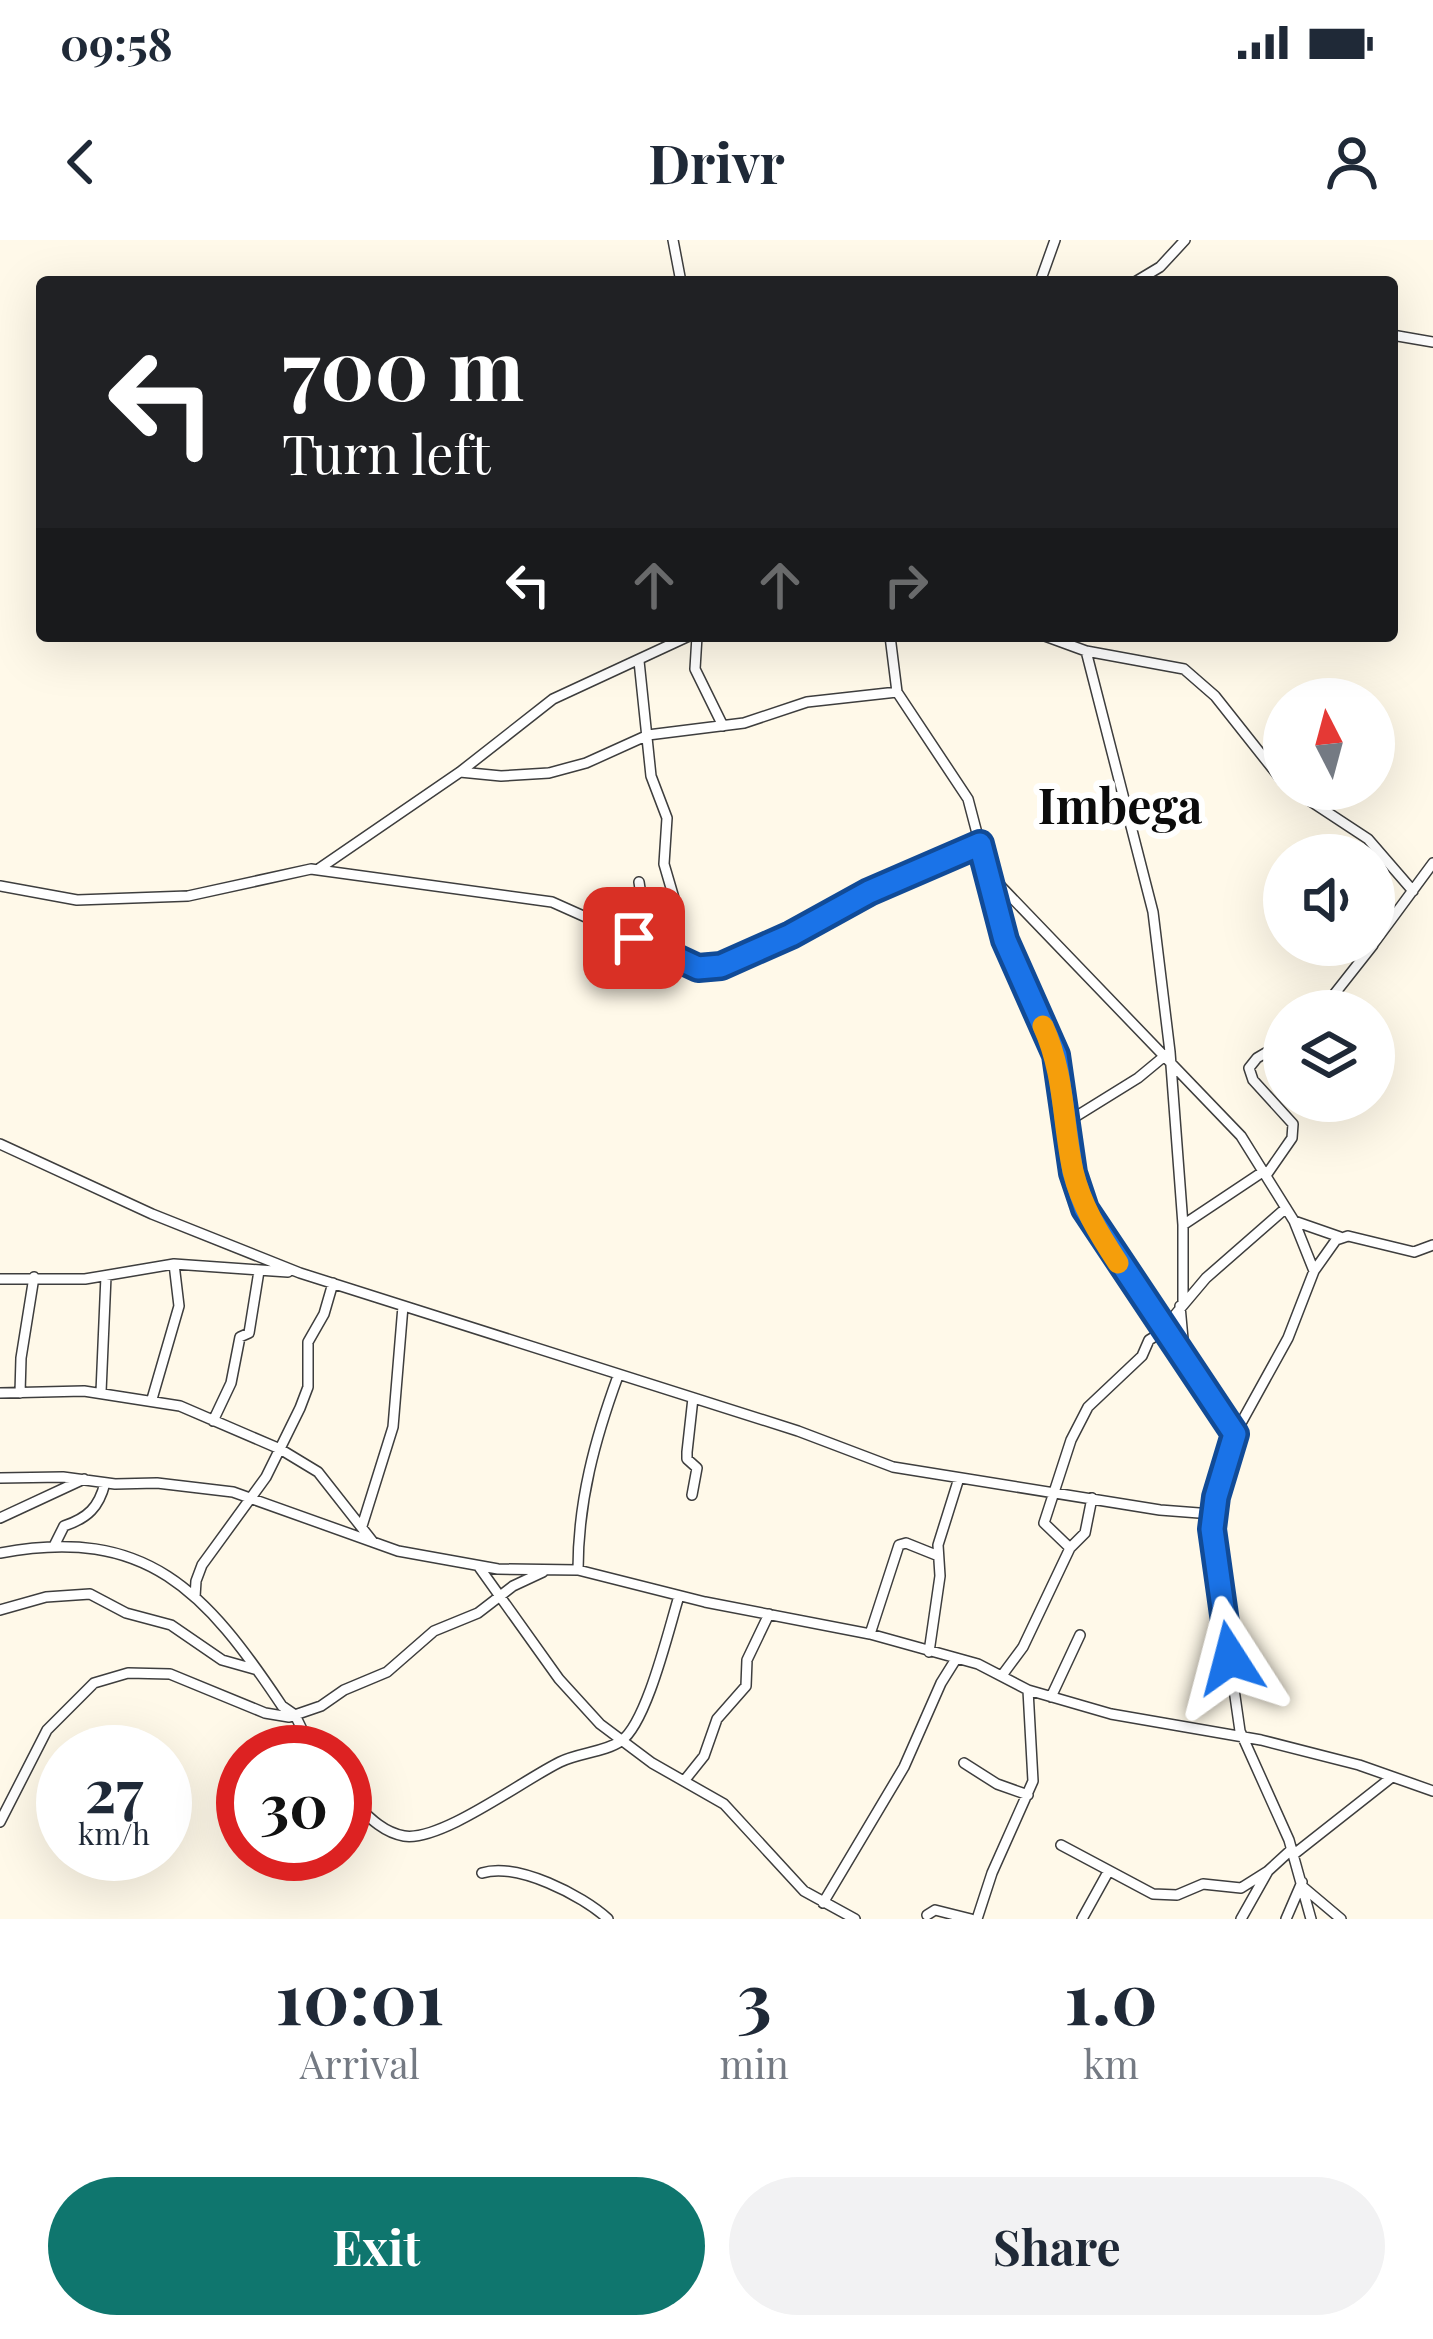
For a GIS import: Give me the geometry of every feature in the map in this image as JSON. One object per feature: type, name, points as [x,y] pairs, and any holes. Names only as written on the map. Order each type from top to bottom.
[{"type":"street","points":[[673,240],[680,276]]},
{"type":"street","points":[[1042,276],[1055,240]]},
{"type":"street","points":[[1144,276],[1174,255],[1185,240]]},
{"type":"street","points":[[1398,336],[1433,342]]},
{"type":"street","points":[[0,886],[77,900],[188,896],[320,868],[460,772],[553,699],[680,642]]},
{"type":"street","points":[[693,642],[695,669],[723,726]]},
{"type":"street","points":[[891,642],[897,692],[959,780],[972,809],[1005,940],[1056,1055],[1073,1173],[1085,1209],[1235,1434]]},
{"type":"street","points":[[1061,642],[1085,651],[1184,669],[1215,696],[1263,757]]},
{"type":"street","points":[[1085,651],[1148,890],[1183,1225],[1186,1363]]},
{"type":"street","points":[[639,661],[651,776],[667,818],[664,864],[676,904]]},
{"type":"street","points":[[460,772],[550,773],[648,736],[723,726],[807,702],[897,692]]},
{"type":"street","points":[[1325,810],[1368,838],[1413,891]]},
{"type":"street","points":[[320,868],[393,882],[546,900],[698,968],[721,966],[869,892],[980,844]]},
{"type":"street","points":[[1395,915],[1433,863]]},
{"type":"street","points":[[986,870],[1241,1136],[1294,1221],[1314,1271]]},
{"type":"street","points":[[638,882],[650,946]]},
{"type":"street","points":[[1337,990],[1356,966]]},
{"type":"street","points":[[1263,1054],[1249,1068],[1263,1090]]},
{"type":"street","points":[[1067,1122],[1168,1058]]},
{"type":"street","points":[[1183,1225],[1266,1172],[1290,1142],[1294,1128],[1291,1122]]},
{"type":"street","points":[[0,1144],[152,1214],[300,1273],[798,1431],[892,1467],[1212,1514]]},
{"type":"street","points":[[1070,1548],[1045,1525],[1071,1440],[1088,1407],[1142,1356],[1149,1340],[1182,1305],[1286,1208]]},
{"type":"street","points":[[1294,1221],[1340,1237],[1354,1236],[1414,1252],[1433,1245]]},
{"type":"street","points":[[1311,1919],[1293,1852],[1242,1737],[1212,1514],[1235,1434],[1288,1338],[1314,1271],[1340,1237]]},
{"type":"street","points":[[0,1279],[106,1276],[174,1264],[300,1273]]},
{"type":"street","points":[[152,1400],[179,1306],[174,1264]]},
{"type":"street","points":[[213,1420],[231,1383],[241,1335],[249,1334],[259,1271]]},
{"type":"street","points":[[100,1392],[106,1276]]},
{"type":"street","points":[[20,1393],[34,1277]]},
{"type":"street","points":[[195,1597],[202,1565],[252,1498],[304,1398],[308,1342],[324,1314],[333,1283]]},
{"type":"street","points":[[362,1526],[393,1426],[403,1306]]},
{"type":"street","points":[[578,1570],[590,1457],[618,1376]]},
{"type":"street","points":[[0,1394],[100,1392],[152,1400],[213,1420],[280,1449],[328,1481],[373,1542]]},
{"type":"street","points":[[692,1495],[697,1468],[687,1453],[693,1398]]},
{"type":"street","points":[[0,1478],[213,1488],[398,1551],[479,1567],[578,1570],[679,1596],[870,1634],[1003,1674],[1028,1690],[1051,1697],[1171,1727],[1242,1737],[1433,1791]]},
{"type":"street","points":[[929,1652],[940,1576],[936,1555],[959,1478]]},
{"type":"street","points":[[0,1518],[84,1479]]},
{"type":"street","points":[[54,1546],[64,1526],[94,1509],[105,1483]]},
{"type":"street","points":[[1003,1674],[1024,1648],[1070,1548],[1085,1533],[1092,1498]]},
{"type":"street","points":[[870,1634],[899,1545],[906,1543],[936,1555]]},
{"type":"street","points":[[0,1553],[54,1546],[140,1559],[169,1574],[227,1630],[300,1725]]},
{"type":"street","points":[[479,1567],[569,1691],[622,1741],[724,1804],[804,1891],[855,1919]]},
{"type":"street","points":[[0,1822],[47,1730],[85,1691],[106,1678],[139,1671],[170,1674],[283,1718],[386,1672],[434,1631],[478,1613],[513,1586],[553,1568]]},
{"type":"street","points":[[0,1610],[46,1597],[90,1594],[126,1613],[171,1625],[222,1660],[254,1669]]},
{"type":"street","points":[[372,1818],[386,1830],[414,1837],[450,1826],[565,1760],[622,1741],[644,1705],[679,1596]]},
{"type":"street","points":[[685,1781],[702,1760],[717,1719],[746,1686],[747,1660],[770,1614]]},
{"type":"street","points":[[1051,1697],[1080,1635]]},
{"type":"street","points":[[823,1904],[911,1754],[941,1682],[956,1660]]},
{"type":"street","points":[[927,1915],[935,1910],[974,1919],[1028,1796],[1035,1759],[1028,1690]]},
{"type":"street","points":[[964,1763],[1028,1796]]},
{"type":"street","points":[[1061,1845],[1153,1894],[1203,1884],[1240,1888],[1392,1777]]},
{"type":"street","points":[[482,1874],[513,1870],[586,1902],[608,1919]]},
{"type":"street","points":[[1241,1919],[1268,1871]]},
{"type":"street","points":[[1082,1919],[1108,1872]]},
{"type":"street","points":[[1286,1919],[1302,1884]]},
{"type":"street","points":[[1302,1884],[1341,1919]]},
{"type":"slow traffic","points":[[1043,1026],[1062,1076],[1068,1146],[1078,1189],[1118,1263]]},
{"type":"district","name":"Imbega","points":[[1120,807]]},
{"type":"route","points":[[634,938],[704,970],[721,966],[869,892],[980,844],[1005,940],[1056,1055],[1073,1173],[1085,1209],[1235,1434],[1212,1514],[1230,1658]]}]
